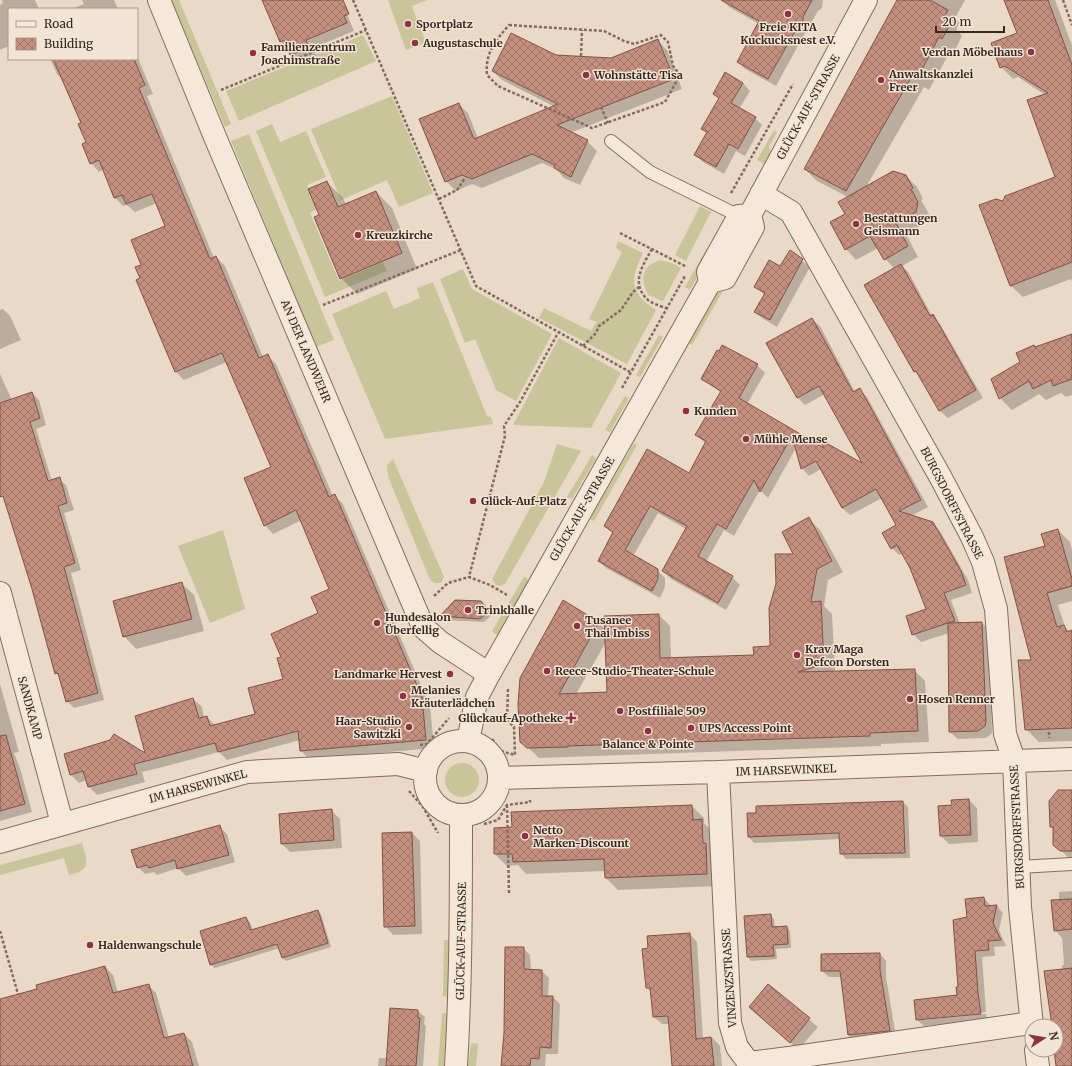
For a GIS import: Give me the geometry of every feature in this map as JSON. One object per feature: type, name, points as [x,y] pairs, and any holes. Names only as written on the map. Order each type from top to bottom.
[{"type":"street","name":"AN DER LANDWEHR","points":[[159,0],[214,137],[423,627],[440,642],[489,674]]},
{"type":"street","name":"GLÜCK-AUF-STRASSE","points":[[468,741],[477,697],[489,674],[710,282],[725,278],[753,227],[737,213],[761,194],[866,0]]},
{"type":"street","name":"BURGSDORFFSTRASSE","points":[[761,194],[791,212],[972,537],[983,562],[996,609],[1005,734],[1014,760],[1020,907],[1031,1018]]},
{"type":"street","name":"SANDKAMP","points":[[0,593],[62,823]]},
{"type":"street","points":[[456,741],[468,741],[478,744],[487,750],[494,758],[500,778],[498,790],[484,809],[472,814],[461,815],[443,809],[430,796],[426,784],[426,771],[429,760],[436,751],[445,744],[456,741]]},
{"type":"street","name":"IM HARSEWINKEL","points":[[500,778],[718,772],[1072,759]]},
{"type":"street","name":"IM HARSEWINKEL","points":[[0,842],[62,823],[248,772],[398,764],[426,771]]},
{"type":"street","name":"VINZENZSTRASSE","points":[[718,772],[730,1024],[737,1047],[749,1063],[1024,1026]]},
{"type":"street","name":"GLÜCK-AUF-STRASSE","points":[[456,1066],[462,935],[461,815]]},
{"type":"lane","points":[[611,141],[650,172],[737,213]]},
{"type":"lane","points":[[1019,867],[1072,864]]},
{"type":"path","points":[[353,0],[476,286],[630,372],[685,275]]},
{"type":"path","points":[[1063,0],[1072,25]]},
{"type":"path","points":[[509,25],[582,30],[604,31],[624,42],[634,44],[661,35],[668,42],[673,66],[680,75],[665,102],[592,128],[498,86],[487,75],[486,62],[495,41],[509,25]]},
{"type":"path","points":[[220,90],[366,30]]},
{"type":"path","points":[[581,56],[582,30]]},
{"type":"path","points":[[737,213],[796,78]]},
{"type":"path","points":[[439,199],[456,190],[465,178]]},
{"type":"path","points":[[620,233],[689,268],[692,262]]},
{"type":"path","points":[[652,249],[641,268],[638,279],[639,287],[646,300],[666,308]]},
{"type":"path","points":[[323,305],[461,250]]},
{"type":"path","points":[[583,346],[596,333],[599,326],[621,310],[633,292],[639,287]]},
{"type":"path","points":[[469,577],[504,436],[504,426],[520,402],[558,333]]},
{"type":"path","points":[[432,597],[448,584],[469,577],[490,585],[508,595]]},
{"type":"path","points":[[413,745],[427,744],[451,715]]},
{"type":"path","points":[[491,733],[492,739],[501,751],[515,754],[514,727],[507,720]]},
{"type":"path","points":[[404,785],[424,807],[438,834]]},
{"type":"path","points":[[507,805],[530,802]]},
{"type":"path","points":[[482,825],[498,820],[507,805]]},
{"type":"path","points":[[507,805],[510,893]]},
{"type":"path","points":[[0,931],[18,994]]},
{"type":"shaded area","points":[[171,0],[179,0],[231,124],[225,127]]},
{"type":"shaded area","name":"Sportplatz","points":[[388,0],[427,0],[412,6],[426,43],[406,50]]},
{"type":"shaded area","points":[[363,35],[376,61],[239,121],[226,91]]},
{"type":"shaded area","points":[[392,96],[433,193],[399,207],[387,180],[341,200],[311,129]]},
{"type":"shaded area","points":[[272,124],[280,142],[306,131],[326,177],[307,185],[317,209],[310,213],[339,281],[383,262],[387,271],[325,297],[256,131]]},
{"type":"shaded area","points":[[774,130],[777,132],[769,147],[772,155],[766,165],[757,160]]},
{"type":"shaded area","points":[[249,134],[334,340],[316,347],[231,141]]},
{"type":"shaded area","points":[[700,206],[711,212],[686,261],[675,255]]},
{"type":"shaded area","points":[[618,241],[643,253],[634,278],[634,285],[641,298],[656,310],[627,364],[539,318],[544,308],[591,331],[597,322],[589,319],[622,252],[616,248]]},
{"type":"shaded area","points":[[707,248],[712,251],[690,290],[685,287]]},
{"type":"shaded area","points":[[660,260],[672,263],[681,268],[663,301],[648,295],[643,278],[649,266]]},
{"type":"shaded area","points":[[463,269],[472,289],[552,334],[516,401],[496,390],[475,339],[465,343],[440,279]]},
{"type":"shaded area","points":[[433,282],[487,416],[491,417],[493,424],[385,439],[332,314],[386,291],[394,309],[420,298],[417,288]]},
{"type":"shaded area","points":[[718,289],[723,291],[692,345],[688,343]]},
{"type":"shaded area","points":[[659,335],[663,337],[640,377],[636,375]]},
{"type":"shaded area","points":[[559,338],[621,373],[591,428],[513,425]]},
{"type":"shaded area","points":[[625,396],[629,398],[610,432],[605,430]]},
{"type":"shaded area","points":[[634,443],[637,445],[594,521],[590,519]]},
{"type":"shaded area","points":[[557,444],[581,451],[505,584],[500,586],[496,585],[492,579],[544,482]]},
{"type":"shaded area","points":[[592,455],[596,458],[572,499],[567,497]]},
{"type":"shaded area","points":[[393,459],[444,577],[441,583],[435,583],[430,580],[388,476],[387,465]]},
{"type":"shaded area","points":[[223,530],[245,609],[210,623],[178,546]]},
{"type":"shaded area","points":[[524,577],[528,579],[526,587],[498,636],[492,631]]},
{"type":"shaded area","points":[[462,763],[474,768],[479,780],[474,792],[462,797],[450,792],[445,780],[450,768]]},
{"type":"shaded area","points":[[82,843],[86,864],[85,867],[76,873],[69,875],[64,858],[0,875],[0,865]]},
{"type":"shaded area","points":[[444,940],[449,940],[448,997],[443,996]]},
{"type":"shaded area","points":[[442,1013],[448,1014],[444,1066],[438,1066]]},
{"type":"shaded area","points":[[471,1043],[478,1044],[476,1066],[468,1066]]},
{"type":"building","points":[[262,0],[343,0],[349,14],[344,16],[347,23],[306,40],[309,48],[290,55],[284,40],[280,42]]},
{"type":"building","points":[[721,0],[812,0],[803,17],[803,21],[798,26],[768,79],[737,62],[759,21]]},
{"type":"building","points":[[897,0],[930,0],[948,10],[943,19],[951,23],[942,39],[939,37],[917,79],[912,76],[846,191],[804,169]]},
{"type":"building","points":[[1004,0],[1048,0],[1072,65],[1072,262],[1010,286],[979,205],[996,199],[1003,201],[1005,196],[1055,177],[1027,100],[1048,93],[1005,66],[1000,68],[991,43],[1017,33]]},
{"type":"building","points":[[511,33],[556,55],[611,58],[658,39],[674,79],[557,125],[588,140],[571,177],[554,168],[555,165],[532,154],[472,179],[462,175],[445,182],[419,119],[459,103],[474,139],[558,104],[492,71]]},
{"type":"building","points":[[53,60],[134,60],[145,85],[139,88],[210,259],[216,256],[259,358],[268,354],[329,497],[335,494],[422,697],[426,740],[300,751],[298,731],[218,752],[215,743],[134,764],[137,774],[88,787],[83,771],[70,775],[64,754],[110,740],[114,734],[145,753],[135,716],[193,698],[199,718],[207,716],[210,726],[255,714],[248,688],[283,679],[277,658],[281,657],[271,634],[318,613],[311,597],[329,589],[296,510],[264,526],[244,478],[271,467],[222,353],[175,372],[136,280],[140,278],[135,267],[141,265],[131,240],[165,226],[152,194],[126,204],[122,195],[114,198],[99,160],[90,164],[82,144],[86,142],[78,124],[81,123]]},
{"type":"building","points":[[725,72],[743,83],[731,103],[756,117],[738,149],[729,144],[716,167],[694,155],[707,132],[701,129],[719,98],[713,94]]},
{"type":"building","points":[[893,171],[906,175],[918,202],[916,212],[896,223],[908,246],[884,260],[870,236],[845,250],[830,222],[845,214],[838,202]]},
{"type":"building","name":"Kreuzkirche","points":[[327,181],[338,207],[376,191],[402,253],[340,279],[314,217],[319,215],[308,189]]},
{"type":"building","points":[[790,250],[803,259],[770,320],[754,312],[765,293],[754,287],[769,260],[780,266]]},
{"type":"building","points":[[901,264],[930,316],[933,314],[976,390],[939,411],[916,371],[914,372],[864,285]]},
{"type":"building","points":[[812,318],[853,392],[860,388],[921,500],[899,511],[933,522],[961,571],[966,585],[944,593],[955,621],[912,635],[906,616],[926,609],[910,568],[897,545],[891,549],[882,533],[896,525],[876,489],[842,508],[816,461],[801,469],[792,436],[760,492],[754,480],[726,529],[717,524],[698,556],[733,576],[718,603],[662,571],[687,526],[650,506],[625,550],[658,569],[658,579],[652,591],[598,561],[613,532],[604,526],[647,449],[689,473],[706,441],[695,435],[721,391],[701,379],[717,350],[719,351],[722,345],[758,364],[739,398],[824,448],[819,439],[862,463],[819,386],[797,398],[766,343]]},
{"type":"building","points":[[1072,334],[1072,379],[1053,386],[1051,380],[1033,389],[1029,381],[999,399],[991,379],[1020,362],[1016,353],[1034,345],[1035,347]]},
{"type":"building","points":[[32,392],[40,418],[30,422],[48,481],[60,477],[67,503],[58,506],[75,563],[64,567],[98,693],[66,702],[58,673],[55,674],[32,589],[3,496],[0,497],[0,403]]},
{"type":"building","points":[[809,517],[832,561],[817,569],[811,602],[821,601],[824,664],[798,672],[915,669],[918,731],[870,733],[870,736],[568,747],[527,748],[520,742],[518,704],[520,678],[563,600],[599,622],[559,694],[607,692],[604,616],[659,614],[660,658],[754,655],[753,647],[770,646],[769,608],[776,584],[775,554],[793,554],[782,532]]},
{"type":"building","points":[[1058,529],[1072,579],[1072,586],[1047,593],[1057,627],[1064,625],[1067,632],[1072,630],[1072,728],[1025,730],[1018,660],[1031,660],[1004,557],[1045,546],[1041,534]]},
{"type":"building","points":[[182,582],[192,619],[123,637],[113,601]]},
{"type":"building","name":"Trinkhalle","points":[[455,600],[481,601],[489,611],[480,619],[440,616]]},
{"type":"building","points":[[982,622],[986,721],[985,726],[978,731],[949,732],[948,623]]},
{"type":"building","points":[[6,735],[25,804],[0,811],[0,736]]},
{"type":"building","points":[[1058,790],[1072,790],[1072,851],[1060,851],[1053,845],[1053,827],[1050,827],[1049,801]]},
{"type":"building","points":[[969,799],[971,835],[940,836],[938,806],[952,805],[951,800]]},
{"type":"building","points":[[903,801],[905,853],[840,854],[839,833],[748,837],[747,813],[756,813],[756,806]]},
{"type":"building","points":[[692,805],[693,820],[702,819],[703,843],[706,843],[707,874],[605,878],[604,859],[513,862],[512,854],[494,854],[494,828],[512,827],[511,812]]},
{"type":"building","points":[[332,809],[334,840],[281,844],[279,814]]},
{"type":"building","points":[[220,825],[229,855],[177,869],[175,860],[149,868],[147,865],[137,868],[131,850]]},
{"type":"building","points":[[412,832],[415,926],[384,927],[382,833]]},
{"type":"building","points":[[984,897],[985,906],[997,905],[993,923],[1001,940],[988,941],[989,950],[975,951],[981,1014],[916,1020],[914,1000],[957,995],[956,987],[958,987],[953,920],[967,917],[965,899]]},
{"type":"building","points":[[1072,899],[1072,929],[1054,931],[1051,900]]},
{"type":"building","points":[[318,910],[328,943],[282,958],[277,944],[210,965],[200,931],[246,917],[251,930]]},
{"type":"building","points":[[771,914],[772,927],[787,926],[788,944],[773,945],[774,956],[747,957],[744,916]]},
{"type":"building","points":[[690,933],[696,1039],[711,1037],[714,1066],[672,1066],[668,1016],[653,1017],[650,988],[646,988],[642,949],[648,948],[647,936]]},
{"type":"building","points":[[505,947],[524,947],[524,969],[542,970],[542,996],[553,996],[551,1048],[540,1047],[539,1059],[531,1058],[530,1066],[501,1066],[504,1033]]},
{"type":"building","points":[[880,953],[880,970],[890,1031],[848,1035],[840,971],[821,971],[821,954]]},
{"type":"building","name":"Haldenwangschule","points":[[105,966],[113,993],[149,984],[164,1038],[184,1033],[193,1066],[0,1066],[0,999],[37,989],[36,985]]},
{"type":"building","points":[[1072,968],[1072,1066],[1056,1066],[1055,1058],[1064,1058],[1064,1018],[1051,1018],[1044,971]]},
{"type":"building","points":[[768,984],[810,1018],[790,1043],[749,1007]]},
{"type":"building","points":[[390,1008],[418,1010],[418,1018],[420,1018],[416,1066],[386,1066]]},
{"type":"place","name":"Freie KITA Kuckucksnest e.V.","points":[[788,14]]},
{"type":"place","name":"Sportplatz","points":[[408,24]]},
{"type":"place","name":"Augustaschule","points":[[415,43]]},
{"type":"place","name":"Verdan Möbelhaus","points":[[1031,52]]},
{"type":"place","name":"Familienzentrum Joachimstraße","points":[[253,53]]},
{"type":"place","name":"Wohnstätte Tisa","points":[[586,75]]},
{"type":"place","name":"Anwaltskanzlei Freer","points":[[881,80]]},
{"type":"place","name":"Bestattungen Geismann","points":[[856,224]]},
{"type":"place","name":"Kreuzkirche","points":[[358,235]]},
{"type":"place","name":"Kunden","points":[[686,411]]},
{"type":"place","name":"Mühle Mense","points":[[746,439]]},
{"type":"place","name":"Glück-Auf-Platz","points":[[473,501]]},
{"type":"place","name":"Trinkhalle","points":[[468,610]]},
{"type":"place","name":"Hundesalon Überfellig","points":[[377,623]]},
{"type":"place","name":"Tusanee Thai Imbiss","points":[[577,626]]},
{"type":"place","name":"Krav Maga Defcon Dorsten","points":[[797,655]]},
{"type":"place","name":"Reece-Studio-Theater-Schule","points":[[547,671]]},
{"type":"place","name":"Landmarke Hervest","points":[[450,674]]},
{"type":"place","name":"Melanies Kräuterlädchen","points":[[403,696]]},
{"type":"place","name":"Hosen Renner","points":[[910,699]]},
{"type":"place","name":"Postfiliale 509","points":[[620,711]]},
{"type":"place","name":"Glückauf-Apotheke","points":[[571,718]]},
{"type":"place","name":"Haar-Studio Sawitzki","points":[[409,727]]},
{"type":"place","name":"UPS Access Point","points":[[691,728]]},
{"type":"place","name":"Balance & Pointe","points":[[648,731]]},
{"type":"place","name":"Netto Marken-Discount","points":[[525,836]]},
{"type":"place","name":"Haldenwangschule","points":[[90,945]]}]
